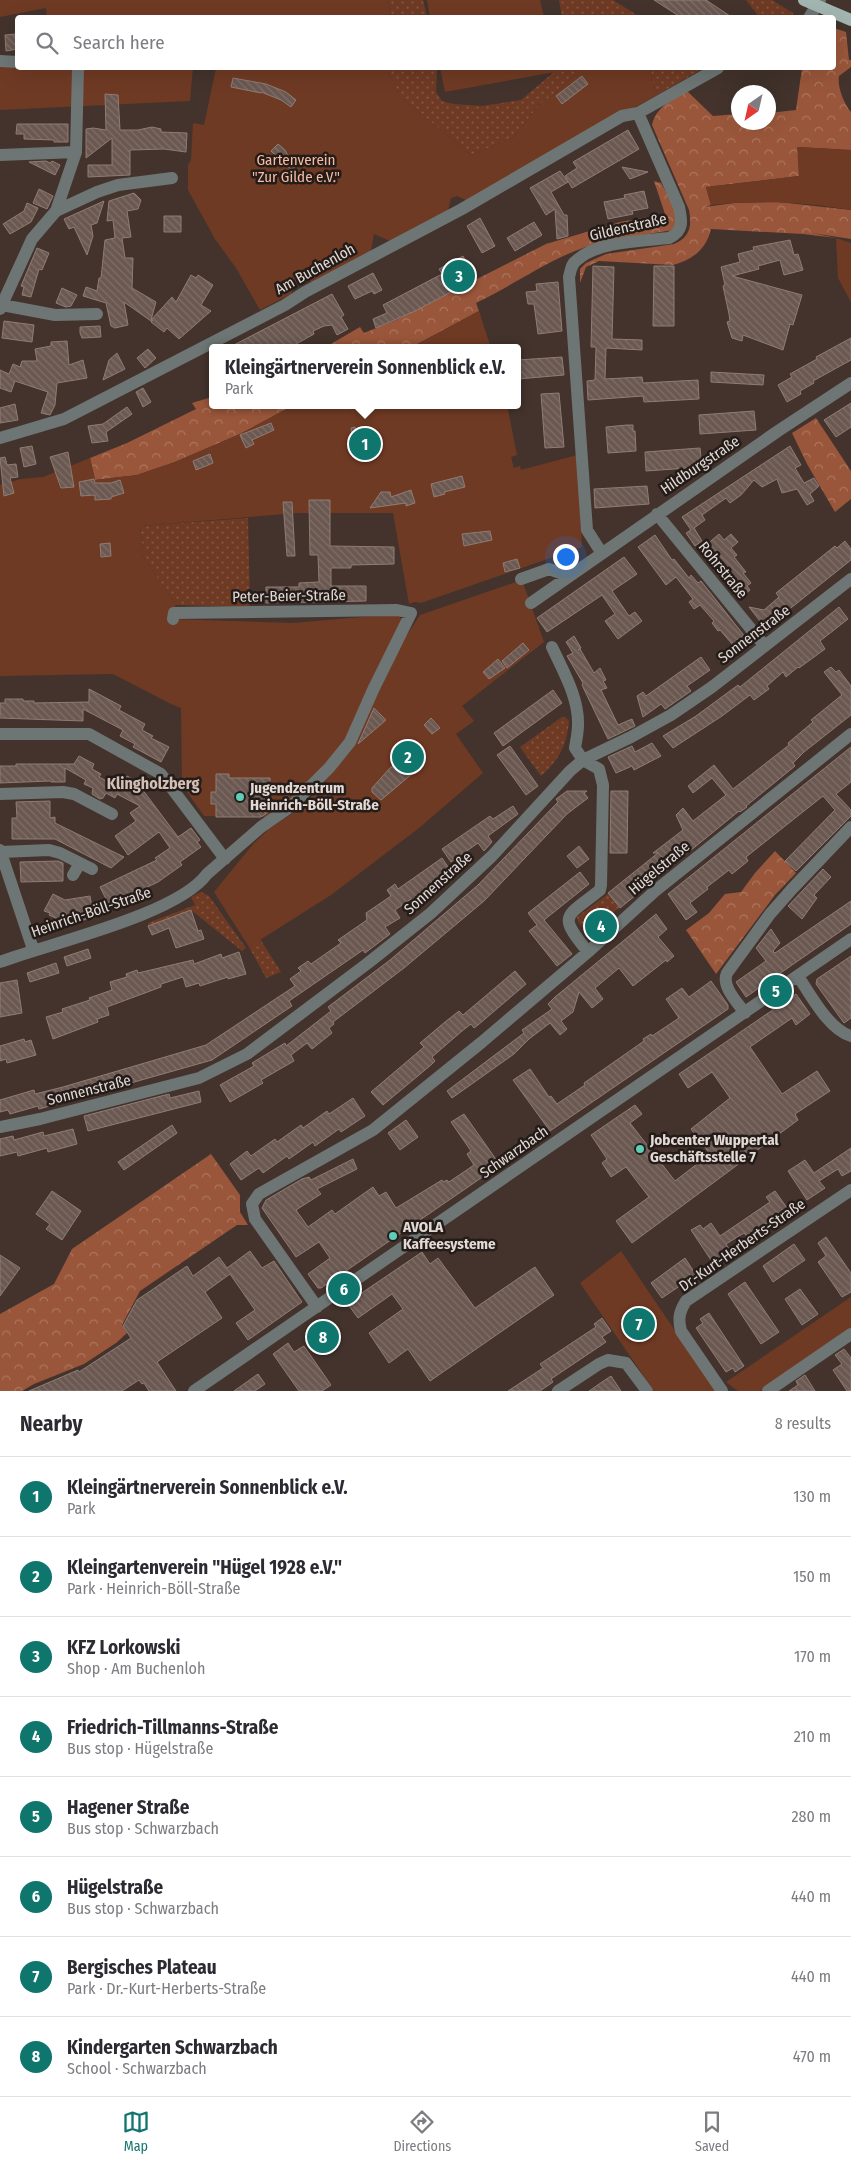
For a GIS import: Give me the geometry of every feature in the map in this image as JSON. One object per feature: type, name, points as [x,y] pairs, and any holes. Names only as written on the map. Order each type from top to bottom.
[{"type":"main road","points":[[804,0],[815,8],[851,20]]},
{"type":"street","points":[[0,61],[15,62]]},
{"type":"street","points":[[78,70],[76,152],[56,211],[32,239],[1,307],[55,315],[97,314]]},
{"type":"street","points":[[638,113],[714,70]]},
{"type":"street","name":"Am Buchenloh","points":[[209,344],[462,209],[622,116],[638,113]]},
{"type":"street","name":"Gildenstraße","points":[[601,552],[588,530],[569,277],[571,267],[576,260],[599,248],[669,238],[678,232],[681,227],[680,207],[638,113]]},
{"type":"street","points":[[0,155],[76,152]]},
{"type":"street","points":[[56,211],[97,192],[118,185],[172,178]]},
{"type":"street","name":"Am Buchenloh","points":[[0,438],[64,419],[209,344]]},
{"type":"street","name":"Hildburgstraße","points":[[531,603],[601,552],[851,383]]},
{"type":"street","name":"Rohrstraße","points":[[657,514],[764,646]]},
{"type":"street","points":[[521,579],[549,569],[569,576]]},
{"type":"street","name":"Sonnenstraße","points":[[0,1127],[40,1119],[199,1078],[247,1054],[368,964],[431,913],[492,856],[570,771],[583,760],[671,715],[712,687],[851,579]]},
{"type":"street","name":"Peter-Beier-Straße","points":[[173,619],[174,614],[397,610],[411,613]]},
{"type":"street","name":"Heinrich-Böll-Straße","points":[[0,962],[33,949],[82,935],[150,911],[202,882],[224,859],[262,827],[290,807],[329,768],[350,742],[411,613]]},
{"type":"street","points":[[552,647],[576,705],[578,724],[576,748],[583,760],[599,769],[603,785],[600,890],[570,913],[567,921],[570,929],[588,952]]},
{"type":"street","points":[[0,734],[89,734],[129,756],[161,774],[224,859]]},
{"type":"street","name":"Hügelstraße","points":[[317,1307],[255,1219],[252,1204],[258,1194],[373,1130],[482,1042],[588,952],[655,891],[851,734]]},
{"type":"street","points":[[0,794],[63,792],[74,794],[112,814]]},
{"type":"street","points":[[745,1013],[726,985],[725,978],[727,973],[792,888],[851,827]]},
{"type":"street","points":[[33,949],[0,851],[49,850],[60,853],[92,870]]},
{"type":"street","points":[[73,875],[80,863]]},
{"type":"street","name":"Schwarzbach","points":[[194,1391],[851,939]]},
{"type":"street","points":[[798,976],[834,1027],[843,1034],[851,1036]]},
{"type":"street","name":"Dr.-Kurt-Herberts-Straße","points":[[722,1391],[681,1331],[678,1320],[680,1310],[686,1301],[851,1190]]},
{"type":"street","points":[[768,1391],[851,1334]]},
{"type":"street","points":[[558,1391],[608,1360],[626,1363],[647,1391]]},
{"type":"green space","points":[[0,0],[388,0],[390,15],[47,15],[46,8],[0,17]]},
{"type":"green space","points":[[388,0],[423,0],[427,15],[391,15]]},
{"type":"green space","points":[[427,0],[540,0],[544,15],[430,15]]},
{"type":"green space","points":[[559,0],[613,0],[637,15],[562,15]]},
{"type":"green space","points":[[746,0],[772,0],[794,15],[757,15]]},
{"type":"green space","points":[[836,29],[846,32],[851,67],[839,76],[839,85],[846,105],[851,112],[851,150],[798,147],[799,176],[706,187],[711,205],[705,207],[734,203],[778,202],[851,210],[851,239],[812,233],[836,238],[803,234],[711,229],[702,248],[692,257],[680,263],[673,265],[599,261],[586,267],[580,283],[580,269],[586,263],[606,254],[674,244],[684,238],[689,230],[689,210],[652,125],[657,113],[670,101],[686,90],[713,116],[731,115],[731,130],[776,130],[776,112],[796,110],[802,70],[836,70]]},
{"type":"green space","points":[[0,65],[15,68],[15,70],[193,70],[190,101],[0,110]]},
{"type":"green space","name":"Gartenverein \"Zur Gilde e.V.\"","points":[[216,70],[387,70],[401,98],[472,155],[514,137],[539,105],[553,95],[580,70],[650,70],[655,96],[466,200],[457,196],[451,198],[448,211],[390,241],[374,234],[371,251],[313,283],[298,275],[291,294],[260,310],[236,268],[215,239],[188,190],[188,165],[191,160],[193,123],[204,125]]},
{"type":"green space","points":[[387,70],[437,70],[436,92],[442,101],[453,104],[482,106],[521,100],[554,70],[580,70],[553,95],[539,105],[514,137],[472,155],[401,98]]},
{"type":"green space","points":[[440,70],[554,70],[555,72],[445,92]]},
{"type":"green space","points":[[650,70],[700,70],[655,96]]},
{"type":"green space","points":[[797,147],[851,150],[851,210],[781,203],[711,205],[706,187],[799,176]]},
{"type":"green space","points":[[654,181],[661,183],[673,206],[676,218],[673,230],[599,243],[562,257],[476,303],[479,311],[417,344],[331,344],[360,327],[364,333],[396,320],[546,244],[620,222],[665,214]]},
{"type":"green space","points":[[836,238],[851,243],[851,302],[838,278]]},
{"type":"green space","points":[[479,311],[490,344],[417,344]]},
{"type":"green space","points":[[209,398],[209,409],[287,409],[240,434],[175,462],[137,475],[95,480],[90,458],[127,443],[196,409],[192,403]]},
{"type":"green space","points":[[287,409],[508,409],[517,455],[511,457],[514,468],[520,466],[521,470],[577,455],[582,547],[421,603],[414,602],[409,604],[393,513],[298,513],[140,526],[144,558],[176,605],[168,619],[293,623],[398,614],[402,621],[349,736],[320,772],[270,817],[204,816],[182,785],[181,708],[113,674],[0,676],[0,485],[21,479],[43,477],[90,458],[95,480],[137,475],[175,462],[240,434]]},
{"type":"green space","points":[[816,418],[851,471],[851,499],[835,512],[807,464],[792,433]]},
{"type":"green space","points":[[248,518],[250,607],[176,605],[144,558],[140,526]]},
{"type":"green space","points":[[522,580],[544,642],[462,706],[474,721],[456,734],[483,773],[419,828],[331,895],[249,947],[214,892],[254,843],[269,829],[302,807],[332,773],[379,691],[403,641],[420,615]]},
{"type":"green space","points":[[562,717],[569,721],[564,745],[553,764],[541,776],[520,747]]},
{"type":"green space","points":[[775,851],[796,873],[775,895],[716,974],[686,930],[709,913],[725,894],[741,892]]},
{"type":"green space","points":[[201,892],[209,896],[246,948],[242,951],[191,910],[148,926],[148,923],[195,905],[191,897]]},
{"type":"green space","points":[[608,894],[619,908],[590,931],[584,930],[577,917]]},
{"type":"green space","points":[[260,939],[281,972],[266,978],[249,947]]},
{"type":"green space","points":[[211,1154],[240,1195],[240,1212],[248,1225],[237,1225],[140,1291],[122,1325],[127,1333],[116,1343],[84,1364],[34,1384],[22,1391],[0,1391],[0,1314],[54,1284],[72,1249]]},
{"type":"green space","points":[[621,1251],[716,1391],[654,1391],[580,1283]]},
{"type":"green space","points":[[851,1297],[851,1330],[760,1391],[738,1391],[726,1382]]},
{"type":"building","points":[[654,0],[706,0],[728,15],[677,15]]},
{"type":"building","points":[[15,34],[15,50],[6,51],[5,35]]},
{"type":"building","points":[[582,76],[588,84],[562,104],[556,96]]},
{"type":"building","points":[[233,78],[266,84],[286,92],[296,100],[291,107],[281,100],[261,92],[231,87]]},
{"type":"building","points":[[105,94],[118,95],[120,130],[138,130],[152,127],[161,129],[161,132],[187,133],[186,152],[164,149],[130,150],[130,175],[88,177],[88,165],[112,165],[112,138],[86,158],[86,129],[106,130]]},
{"type":"building","points":[[17,124],[68,124],[68,142],[24,139],[24,134],[16,134]]},
{"type":"building","points":[[628,130],[639,149],[572,188],[565,176],[577,168],[573,162]]},
{"type":"building","points":[[278,144],[285,150],[296,171],[294,172],[271,151]]},
{"type":"building","points":[[46,161],[50,163],[52,161],[60,165],[55,175],[29,162]]},
{"type":"building","points":[[622,167],[648,172],[630,179]]},
{"type":"building","points":[[560,171],[568,182],[551,192],[564,215],[567,215],[568,236],[557,239],[555,209],[546,215],[530,188]]},
{"type":"building","points":[[39,189],[53,196],[47,209],[33,203]]},
{"type":"building","points":[[644,191],[648,208],[632,211],[633,214],[608,219],[604,202],[625,198],[624,195]]},
{"type":"building","points":[[134,193],[141,200],[138,209],[127,211],[131,237],[122,238],[125,258],[133,258],[132,288],[156,302],[151,320],[172,297],[176,302],[191,275],[196,278],[198,275],[213,285],[201,305],[211,311],[179,339],[167,328],[164,332],[151,322],[153,320],[151,321],[124,302],[128,325],[115,328],[111,326],[106,303],[83,296],[86,287],[97,291],[99,278],[101,278],[105,240],[115,238],[113,220],[107,221],[109,201]]},
{"type":"building","points":[[104,201],[97,223],[91,225],[93,236],[87,255],[74,227],[69,229],[64,219]]},
{"type":"building","points":[[27,203],[38,208],[31,222],[10,234],[3,224],[24,211]]},
{"type":"building","points":[[164,216],[181,216],[181,232],[164,232]]},
{"type":"building","points":[[480,218],[495,246],[482,253],[467,226]]},
{"type":"building","points":[[534,222],[542,235],[515,251],[507,238]]},
{"type":"building","points":[[790,240],[794,255],[798,254],[803,270],[784,275],[780,260],[758,266],[759,269],[732,276],[802,295],[793,325],[790,324],[783,350],[743,335],[742,341],[732,338],[727,322],[730,321],[721,267],[740,262],[738,254],[754,250],[753,247]]},
{"type":"building","points":[[37,248],[49,253],[42,270],[39,269],[31,297],[22,295],[24,287],[21,286]]},
{"type":"building","points":[[463,256],[476,279],[415,311],[376,328],[373,319],[387,313],[383,305],[442,274],[439,269]]},
{"type":"building","points":[[593,266],[614,267],[612,339],[642,340],[642,350],[606,348],[605,379],[642,377],[643,383],[698,380],[699,399],[644,402],[643,396],[588,400],[587,381],[595,380],[596,347],[591,347]]},
{"type":"building","points":[[654,266],[674,266],[674,326],[653,326]]},
{"type":"building","points":[[373,273],[382,290],[374,294],[372,291],[355,299],[348,286]]},
{"type":"building","points":[[558,282],[562,331],[538,334],[534,304],[528,304],[526,292],[537,291],[536,284]]},
{"type":"building","points":[[62,288],[77,295],[71,306],[66,307],[56,303]]},
{"type":"building","points":[[332,294],[344,315],[341,317],[348,329],[337,335],[332,325],[324,326],[313,331],[314,334],[296,344],[236,344]]},
{"type":"building","points":[[4,321],[34,325],[32,342],[2,338]]},
{"type":"building","points":[[100,326],[101,337],[82,338],[80,327]]},
{"type":"building","points":[[851,338],[851,360],[813,381],[814,383],[800,391],[801,394],[787,402],[778,385],[792,377],[790,374],[817,359],[816,357]]},
{"type":"building","points":[[67,341],[69,365],[83,360],[87,378],[57,383],[55,405],[50,415],[41,413],[48,392],[15,381],[11,392],[0,388],[0,370],[9,374],[13,364],[20,367],[22,361],[37,361],[35,349],[51,346],[51,342]]},
{"type":"building","points":[[148,349],[156,358],[145,368],[137,358]]},
{"type":"building","points":[[117,353],[125,369],[103,380],[109,360]]},
{"type":"building","points":[[562,357],[564,375],[521,379],[521,360]]},
{"type":"building","points":[[711,372],[764,375],[763,385],[711,382]]},
{"type":"building","points":[[143,388],[151,402],[143,407],[136,392]]},
{"type":"building","points":[[559,393],[564,447],[545,448],[541,394]]},
{"type":"building","points":[[851,403],[851,427],[836,437],[824,420]]},
{"type":"building","points":[[15,404],[18,420],[0,423],[0,408]]},
{"type":"building","points":[[127,407],[132,414],[106,432],[108,441],[92,443],[88,426],[103,424]]},
{"type":"building","points":[[754,411],[756,430],[700,434],[699,415]]},
{"type":"building","points":[[271,423],[274,430],[252,440],[254,444],[246,448],[240,435]]},
{"type":"building","points":[[633,425],[636,451],[608,453],[606,427]]},
{"type":"building","points":[[355,427],[363,453],[354,456],[351,428]]},
{"type":"building","points":[[32,446],[36,464],[24,467],[20,448]]},
{"type":"building","points":[[790,446],[801,465],[795,468],[804,483],[814,478],[819,486],[810,494],[814,501],[807,505],[797,489],[782,493],[777,479],[762,487],[754,480],[741,495],[730,503],[726,498],[702,515],[705,520],[694,528],[702,541],[695,546],[686,533],[691,530],[682,517]]},
{"type":"building","points":[[700,448],[702,467],[646,471],[645,452]]},
{"type":"building","points":[[68,452],[74,487],[61,488],[50,457]]},
{"type":"building","points":[[210,454],[213,463],[196,470],[193,461]]},
{"type":"building","points":[[5,457],[7,465],[16,464],[18,477],[10,478],[14,493],[4,496],[0,458]]},
{"type":"building","points":[[462,476],[465,487],[444,492],[445,494],[434,497],[431,484]]},
{"type":"building","points":[[94,479],[95,483],[111,483],[120,480],[124,493],[111,497],[111,499],[95,500],[95,495],[81,496],[79,482]]},
{"type":"building","points":[[647,486],[649,504],[595,508],[594,489]]},
{"type":"building","points":[[411,490],[415,503],[406,506],[406,503],[370,508],[381,492],[390,492],[391,497]]},
{"type":"building","points":[[309,500],[330,500],[330,546],[394,547],[394,564],[351,565],[351,568],[331,568],[331,586],[366,586],[366,601],[266,603],[266,587],[299,587],[299,583],[319,582],[318,555],[310,555]]},
{"type":"building","points":[[283,502],[292,502],[295,556],[287,556]]},
{"type":"building","points":[[490,531],[492,540],[464,546],[462,534]]},
{"type":"building","points":[[719,534],[724,540],[731,534],[738,542],[731,548],[737,555],[734,557],[746,572],[743,573],[751,583],[747,586],[750,590],[743,596],[704,547]]},
{"type":"building","points":[[655,535],[672,560],[674,559],[689,578],[691,575],[698,583],[701,581],[750,643],[739,652],[720,630],[718,631],[712,623],[714,621],[700,605],[694,609],[689,602],[693,599],[676,577],[666,585],[638,547]]},
{"type":"building","points":[[845,541],[851,549],[851,560],[767,627],[763,621],[760,621],[749,607],[764,610],[779,597],[776,593],[835,546],[837,548]]},
{"type":"building","points":[[110,543],[111,556],[101,557],[100,544]]},
{"type":"building","points":[[624,557],[637,574],[612,591],[629,616],[635,612],[642,621],[618,639],[605,621],[615,614],[602,595],[547,632],[537,618]]},
{"type":"building","points":[[517,559],[520,568],[505,572],[503,563]]},
{"type":"building","points":[[839,607],[848,619],[820,641],[825,649],[786,677],[783,672],[767,686],[769,689],[754,700],[750,695],[673,748],[663,736],[696,716],[738,685],[740,687]]},
{"type":"building","points":[[574,636],[581,648],[578,650],[580,649],[594,673],[600,668],[606,680],[603,681],[607,688],[601,690],[618,725],[632,719],[635,726],[608,739],[582,685],[583,683],[567,656],[573,653],[566,642]]},
{"type":"building","points":[[523,643],[529,650],[507,668],[502,661]]},
{"type":"building","points":[[701,657],[710,670],[687,686],[691,691],[665,709],[661,704],[643,717],[637,696],[643,692],[646,696]]},
{"type":"building","points":[[498,659],[505,668],[489,679],[483,672]]},
{"type":"building","points":[[831,667],[836,672],[839,670],[851,686],[851,715],[804,752],[793,763],[795,766],[747,807],[739,811],[620,908],[608,893],[658,853],[653,853],[683,830],[676,815],[683,808],[693,821],[726,795],[712,778],[693,793],[688,786],[714,765],[733,789],[789,745],[788,743],[813,722],[811,720],[842,695],[824,672]]},
{"type":"building","points":[[89,689],[121,706],[119,710],[145,724],[142,730],[153,736],[151,738],[169,747],[161,762],[133,747],[135,744],[120,736],[123,730],[83,709],[83,721],[0,718],[0,703],[5,703],[5,699],[23,699],[23,701],[34,701],[34,703],[89,702]]},
{"type":"building","points":[[553,690],[562,703],[503,746],[494,733]]},
{"type":"building","points":[[374,708],[386,720],[358,744]]},
{"type":"building","points":[[431,718],[440,728],[432,734],[424,725]]},
{"type":"building","points":[[652,743],[661,756],[634,770],[632,766],[616,773],[608,757],[632,746],[635,752]]},
{"type":"building","points":[[510,746],[538,786],[526,795],[497,755]]},
{"type":"building","points":[[851,747],[851,782],[836,794],[851,810],[851,816],[796,871],[785,861],[835,810],[823,796],[746,857],[748,861],[732,874],[729,870],[707,887],[708,889],[690,903],[697,912],[686,920],[668,894]]},
{"type":"building","points":[[407,754],[419,768],[381,800],[372,792],[372,788],[390,768]]},
{"type":"building","points":[[79,756],[94,764],[92,769],[101,774],[99,777],[120,788],[127,776],[144,785],[142,789],[178,837],[191,828],[200,840],[197,842],[201,847],[180,862],[182,865],[158,882],[109,905],[100,887],[157,860],[155,858],[170,848],[159,832],[128,855],[115,836],[136,821],[130,813],[140,806],[117,794],[115,798],[106,793],[100,799],[92,794],[93,788],[84,784],[86,780],[65,768],[65,782],[0,783],[0,766],[16,766],[16,764],[74,764]]},
{"type":"building","name":"Jugendzentrum Heinrich-Böll-Straße","points":[[216,774],[229,774],[229,778],[270,778],[270,811],[261,817],[216,817],[216,804],[211,804],[211,792],[216,792]]},
{"type":"building","points":[[567,791],[587,791],[584,793],[588,798],[567,814],[484,901],[404,968],[333,1022],[334,1024],[329,1028],[332,1033],[312,1049],[307,1043],[291,1055],[294,1061],[261,1080],[263,1083],[230,1102],[220,1085],[254,1066],[252,1063],[285,1043],[286,1046],[331,1011],[328,1007],[390,960],[478,885],[558,802],[556,799]]},
{"type":"building","points":[[611,791],[628,791],[627,853],[610,853]]},
{"type":"building","points":[[50,801],[50,818],[55,817],[55,823],[124,857],[111,868],[55,839],[12,839],[12,818],[17,818],[16,802]]},
{"type":"building","points":[[513,806],[518,814],[488,836],[492,842],[484,851],[478,843],[451,862],[442,849],[490,816],[493,819]]},
{"type":"building","points":[[579,846],[589,859],[577,868],[567,856]]},
{"type":"building","points":[[442,858],[451,871],[435,882],[440,889],[416,907],[411,899],[395,910],[400,918],[385,927],[390,934],[365,953],[363,950],[289,1001],[292,1006],[212,1060],[39,1109],[38,1106],[10,1114],[8,1110],[0,1112],[0,1100],[34,1090],[35,1094],[63,1087],[206,1045],[295,986],[290,979],[301,971],[298,968],[308,961],[311,964],[341,943],[338,940],[367,920],[366,913],[391,896],[387,890],[395,884],[398,889]]},
{"type":"building","points":[[58,861],[63,863],[63,881],[21,882],[20,862]]},
{"type":"building","points":[[823,869],[831,877],[814,895],[817,898],[802,919],[788,906]]},
{"type":"building","points":[[580,872],[589,884],[544,920],[572,954],[557,966],[529,931],[537,925],[528,913]]},
{"type":"building","points":[[53,894],[65,900],[90,896],[94,918],[67,923],[49,915],[50,913],[44,911]]},
{"type":"building","points":[[851,901],[851,924],[746,997],[736,982],[766,961],[756,948],[771,929],[780,943],[773,951],[775,953]]},
{"type":"building","points":[[191,910],[198,931],[201,930],[204,939],[176,948],[169,928],[152,935],[148,926]]},
{"type":"building","points":[[656,914],[667,929],[658,937],[674,956],[633,986],[619,968],[595,988],[603,999],[592,1008],[579,992],[573,1012],[561,1021],[567,1029],[560,1035],[550,1023],[529,1039],[514,1054],[452,1098],[447,1091],[524,1033],[522,1030],[552,1009],[548,1004],[555,997]]},
{"type":"building","points":[[88,949],[91,958],[67,966],[64,957]]},
{"type":"building","points":[[239,952],[246,974],[228,979],[228,977],[200,986],[199,983],[186,987],[183,977],[161,984],[161,987],[107,1007],[109,1015],[97,1019],[98,1022],[53,1039],[46,1017],[63,1012],[62,1009],[90,1000],[89,998],[112,990],[110,982],[127,977],[126,974],[137,970],[138,973],[193,960],[194,964],[221,954],[222,958]]},
{"type":"building","points":[[851,956],[851,1018],[844,1023],[816,984],[817,979]]},
{"type":"building","points":[[56,963],[59,973],[30,982],[27,973]]},
{"type":"building","points":[[515,971],[526,984],[474,1028],[471,1024],[462,1031],[432,1057],[435,1061],[431,1065],[383,1105],[371,1092],[424,1047],[420,1043],[459,1011],[463,1015]]},
{"type":"building","points":[[17,980],[22,1013],[0,1017],[0,983]]},
{"type":"building","points":[[711,981],[728,1005],[728,1009],[550,1131],[513,1080],[530,1069],[549,1097],[551,1096],[557,1104],[644,1041],[643,1039],[651,1034],[652,1036],[679,1018],[666,999],[682,988],[689,997]]},
{"type":"building","points":[[796,994],[810,1014],[796,1025],[792,1018],[750,1047],[782,1094],[817,1071],[830,1091],[795,1114],[798,1120],[632,1243],[616,1221],[649,1197],[626,1167],[611,1177],[602,1163],[607,1159],[591,1135],[635,1105],[642,1114],[630,1123],[675,1181],[710,1154],[691,1129],[730,1098],[712,1072],[688,1088],[679,1074]]},
{"type":"building","points":[[24,1039],[25,1042],[31,1040],[36,1055],[7,1063],[6,1059],[0,1061],[0,1046]]},
{"type":"building","points":[[199,1091],[201,1102],[88,1131],[84,1116],[169,1094],[170,1098]]},
{"type":"building","points":[[353,1098],[365,1116],[341,1132],[339,1129],[315,1146],[313,1142],[289,1159],[287,1156],[263,1173],[259,1168],[241,1180],[230,1164],[247,1151],[251,1156],[275,1139],[277,1142],[301,1125],[303,1128],[327,1111],[329,1114]]},
{"type":"building","points":[[464,1114],[500,1165],[321,1288],[318,1288],[308,1274],[330,1258],[319,1242],[296,1257],[262,1208],[266,1200],[302,1179],[309,1177],[311,1180],[353,1159],[357,1169],[317,1189],[321,1194],[296,1210],[308,1227],[332,1210],[335,1214],[373,1187],[379,1196],[386,1192],[396,1208],[442,1180],[443,1182],[447,1180],[449,1182],[474,1165],[467,1154],[471,1151],[451,1122]]},
{"type":"building","points":[[406,1120],[418,1137],[400,1150],[388,1133]]},
{"type":"building","points":[[172,1125],[177,1133],[124,1170],[118,1162]]},
{"type":"building","points":[[73,1129],[77,1144],[48,1152],[47,1148],[18,1156],[17,1152],[0,1156],[0,1139],[13,1136],[14,1140],[43,1132],[44,1136]]},
{"type":"building","points":[[851,1148],[851,1171],[842,1176],[838,1169],[819,1181],[825,1188],[807,1200],[788,1171],[805,1160],[814,1173]]},
{"type":"building","points":[[52,1191],[81,1211],[62,1240],[46,1229],[50,1224],[36,1214]]},
{"type":"building","points":[[775,1191],[790,1212],[749,1239],[744,1233],[726,1244],[731,1252],[713,1263],[691,1230],[700,1225],[703,1229],[711,1223],[720,1236],[770,1202],[766,1197]]},
{"type":"building","points":[[826,1237],[851,1273],[851,1292],[842,1297],[818,1262],[826,1256],[818,1243]]},
{"type":"building","points":[[794,1244],[805,1260],[773,1282],[763,1266]]},
{"type":"building","points":[[250,1251],[262,1268],[274,1261],[302,1302],[248,1340],[236,1323],[255,1310],[230,1274],[205,1292],[222,1318],[157,1362],[176,1391],[149,1391],[144,1383],[142,1384],[139,1380],[122,1391],[29,1391],[78,1370],[79,1372],[131,1338],[123,1326],[137,1300],[187,1266],[193,1276],[219,1257],[227,1268]]},
{"type":"building","points":[[422,1252],[430,1264],[438,1258],[475,1308],[535,1267],[554,1295],[430,1381],[408,1349],[389,1363],[369,1333],[403,1309],[392,1294],[358,1318],[347,1303]]},
{"type":"building","points":[[0,1255],[20,1268],[0,1296]]},
{"type":"building","points":[[685,1258],[696,1275],[662,1298],[651,1283]]},
{"type":"building","points":[[745,1282],[779,1332],[761,1344],[728,1294]]},
{"type":"building","points":[[800,1289],[818,1314],[802,1325],[785,1299]]},
{"type":"building","points":[[709,1313],[744,1366],[735,1372],[733,1368],[726,1372],[696,1328],[703,1323],[700,1319]]},
{"type":"building","points":[[602,1318],[611,1331],[602,1337],[606,1342],[551,1379],[553,1382],[540,1391],[508,1391],[543,1368],[540,1364],[596,1327],[594,1324]]},
{"type":"building","points":[[288,1343],[294,1352],[304,1346],[331,1385],[322,1391],[299,1391],[273,1354]]},
{"type":"building","points":[[844,1349],[851,1358],[851,1391],[847,1391],[833,1370],[842,1364],[835,1355]]},
{"type":"building","points":[[258,1374],[265,1384],[255,1391],[234,1391]]},
{"type":"building","points":[[805,1375],[815,1391],[789,1391],[798,1385],[796,1381]]},
{"type":"building","points":[[611,1376],[621,1391],[589,1391],[602,1382]]},
{"type":"place","name":"KFZ Lorkowski","points":[[459,276]]},
{"type":"place","name":"Kleingärtnerverein Sonnenblick e.V.","points":[[365,444]]},
{"type":"place","name":"Kleingartenverein \"Hügel 1928 e.V.\"","points":[[408,757]]},
{"type":"place","name":"Jugendzentrum Heinrich-Böll-Straße","points":[[240,797]]},
{"type":"place","name":"Friedrich-Tillmanns-Straße","points":[[601,926]]},
{"type":"place","name":"Hagener Straße","points":[[776,991]]},
{"type":"place","name":"Jobcenter Wuppertal Geschäftsstelle 7","points":[[640,1149]]},
{"type":"place","name":"AVOLA Kaffeesysteme","points":[[393,1236]]},
{"type":"place","name":"Hügelstraße","points":[[344,1289]]},
{"type":"place","name":"Bergisches Plateau","points":[[639,1324]]},
{"type":"place","name":"Kindergarten Schwarzbach","points":[[323,1337]]},
{"type":"district","name":"Klingholzberg","points":[[153,783]]}]
